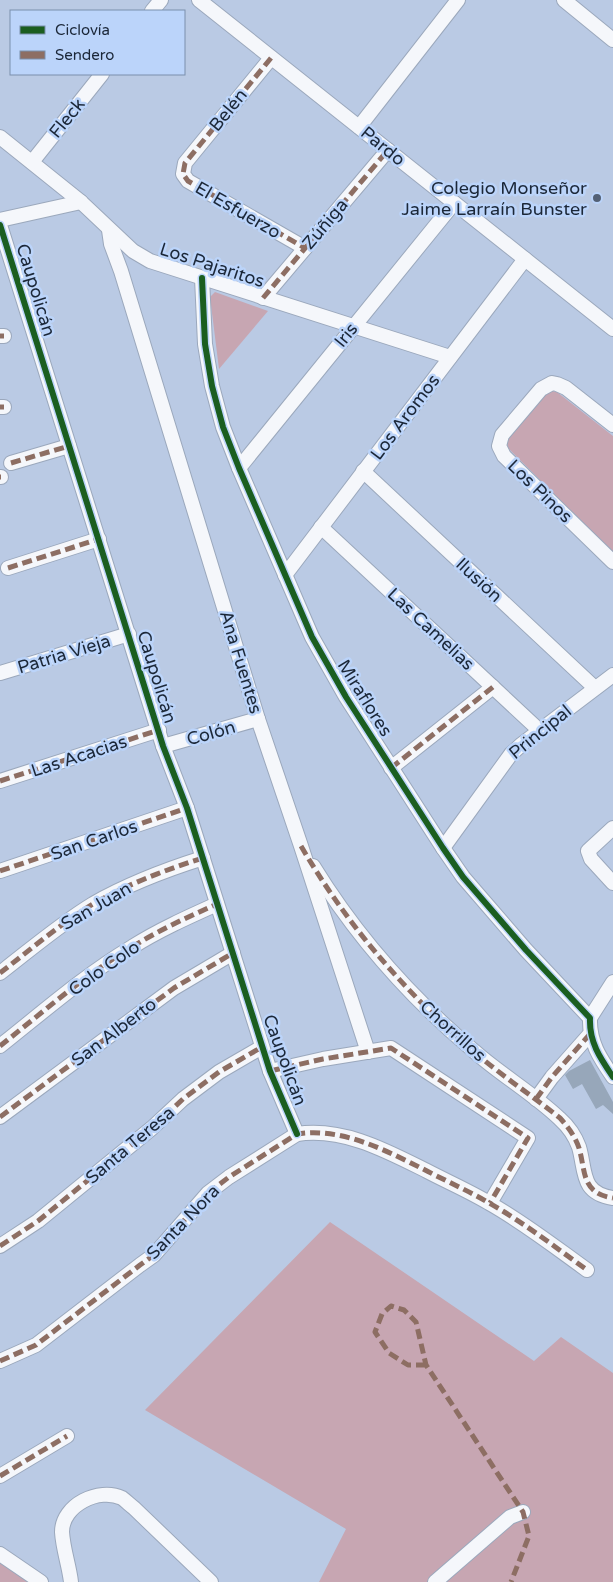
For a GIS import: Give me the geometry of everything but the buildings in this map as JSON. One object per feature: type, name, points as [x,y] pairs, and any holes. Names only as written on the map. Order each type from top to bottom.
[{"type":"street","points":[[153,10],[161,0]]},
{"type":"street","name":"Pardo","points":[[199,0],[613,329]]},
{"type":"street","points":[[359,127],[458,0]]},
{"type":"street","points":[[564,0],[613,40]]},
{"type":"street","name":"Belén","points":[[185,163],[271,58]]},
{"type":"street","name":"Fleck","points":[[32,162],[101,75]]},
{"type":"street","name":"Los Pajaritos","points":[[0,137],[81,202],[133,251],[150,261],[450,357]]},
{"type":"street","name":"Zúñiga","points":[[263,298],[388,150]]},
{"type":"street","name":"El Esfuerzo","points":[[185,163],[183,174],[188,181],[305,248]]},
{"type":"street","points":[[0,220],[81,202]]},
{"type":"street","name":"Iris","points":[[239,468],[454,203]]},
{"type":"street","name":"Caupolicán","points":[[0,225],[163,746],[187,808],[270,1072],[297,1134]]},
{"type":"street","name":"Ana Fuentes","points":[[109,230],[111,244],[121,271],[258,719],[368,1052]]},
{"type":"street","points":[[121,271],[133,251]]},
{"type":"street","name":"Los Aromos","points":[[285,575],[525,259]]},
{"type":"street","name":"Miraflores","points":[[202,278],[205,344],[219,414],[239,468],[312,637],[328,667],[391,768],[463,877],[491,911],[590,1018]]},
{"type":"street","name":"Los Pinos","points":[[613,425],[566,388],[552,383],[541,389],[502,435],[499,446],[504,456],[613,562]]},
{"type":"street","points":[[11,463],[69,446]]},
{"type":"street","name":"Ilusión","points":[[363,471],[595,688]]},
{"type":"street","name":"Las Camelias","points":[[321,527],[540,731]]},
{"type":"street","points":[[8,568],[99,539]]},
{"type":"street","name":"Patria Vieja","points":[[0,673],[128,634]]},
{"type":"street","name":"Principal","points":[[443,848],[511,754],[613,675]]},
{"type":"street","points":[[391,768],[493,687]]},
{"type":"street","name":"Colón","points":[[163,746],[258,719]]},
{"type":"street","name":"Las Acacias","points":[[0,781],[159,730]]},
{"type":"street","name":"San Carlos","points":[[0,871],[187,808]]},
{"type":"street","points":[[613,828],[588,851],[591,859],[613,883]]},
{"type":"street","name":"Chorrillos","points":[[301,846],[351,923],[402,983],[474,1052],[560,1118],[573,1134],[579,1148],[583,1172],[588,1184],[597,1193],[613,1198]]},
{"type":"street","name":"San Juan","points":[[0,973],[52,932],[93,904],[151,875],[203,858]]},
{"type":"street","name":"Colo Colo","points":[[0,1046],[91,975],[132,947],[186,918],[218,904]]},
{"type":"street","name":"San Alberto","points":[[0,1117],[174,988],[233,953]]},
{"type":"street","points":[[613,982],[590,1018],[590,1034],[595,1050],[613,1077]]},
{"type":"street","points":[[536,1099],[552,1077],[590,1034]]},
{"type":"street","name":"Santa Teresa","points":[[0,1246],[38,1221],[152,1128],[183,1099],[219,1072],[262,1047]]},
{"type":"street","points":[[270,1072],[323,1059],[392,1048],[528,1138],[490,1203]]},
{"type":"street","name":"Santa Nora","points":[[0,1360],[36,1344],[154,1255],[208,1193],[228,1177],[297,1134],[323,1132],[368,1143],[392,1153],[490,1203],[587,1270]]},
{"type":"street","points":[[0,1476],[67,1436]]},
{"type":"street","points":[[71,1582],[62,1530],[65,1518],[73,1508],[90,1498],[106,1495],[121,1498],[134,1508],[211,1582]]},
{"type":"street","points":[[435,1582],[510,1517],[523,1512]]},
{"type":"street","points":[[0,1554],[41,1582]]},
{"type":"shaded area","points":[[215,292],[268,311],[219,369],[210,297]]},
{"type":"shaded area","points":[[547,390],[557,392],[613,436],[613,553],[508,448],[506,439]]},
{"type":"shaded area","points":[[330,1222],[534,1361],[561,1337],[613,1373],[613,1582],[319,1582],[346,1529],[145,1410]]},
{"type":"shaded area","points":[[0,1551],[44,1582],[0,1582]]},
{"type":"marked path","points":[[271,58],[185,163],[183,174],[188,181],[305,248]]},
{"type":"marked path","points":[[263,298],[388,150]]},
{"type":"marked path","points":[[11,463],[69,446]]},
{"type":"marked path","points":[[8,568],[99,539]]},
{"type":"marked path","points":[[391,768],[493,687]]},
{"type":"marked path","points":[[0,781],[159,730]]},
{"type":"marked path","points":[[0,871],[187,808]]},
{"type":"marked path","points":[[301,846],[357,930],[400,981],[473,1051],[560,1118],[571,1132],[577,1144],[584,1173],[590,1186],[595,1191],[613,1198]]},
{"type":"marked path","points":[[0,973],[93,904],[147,878],[203,858]]},
{"type":"marked path","points":[[0,1046],[64,994],[115,958],[163,929],[217,904]]},
{"type":"marked path","points":[[0,1117],[174,988],[233,953]]},
{"type":"marked path","points":[[536,1099],[552,1077],[590,1034]]},
{"type":"marked path","points":[[0,1246],[38,1221],[152,1128],[183,1099],[219,1072],[262,1047]]},
{"type":"marked path","points":[[270,1071],[323,1059],[391,1048],[528,1138],[490,1203]]},
{"type":"marked path","points":[[0,1361],[36,1345],[154,1255],[208,1193],[229,1177],[297,1134],[314,1133],[348,1137],[396,1156],[474,1194],[502,1210],[587,1270]]},
{"type":"marked path","points":[[426,1365],[408,1365],[389,1353],[375,1332],[382,1314],[391,1306],[404,1310],[416,1322],[426,1365],[523,1512],[529,1536],[511,1582]]},
{"type":"marked path","points":[[0,1476],[67,1436]]},
{"type":"cycle path","points":[[0,225],[163,746],[187,808],[270,1071],[297,1134]]},
{"type":"cycle path","points":[[202,278],[205,344],[212,386],[223,427],[312,637],[346,697],[463,877],[526,950],[590,1018],[593,1042],[613,1077]]},
{"type":"place","name":"Colegio Monseñor Jaime Larraín Bunster","points":[[597,198]]}]
